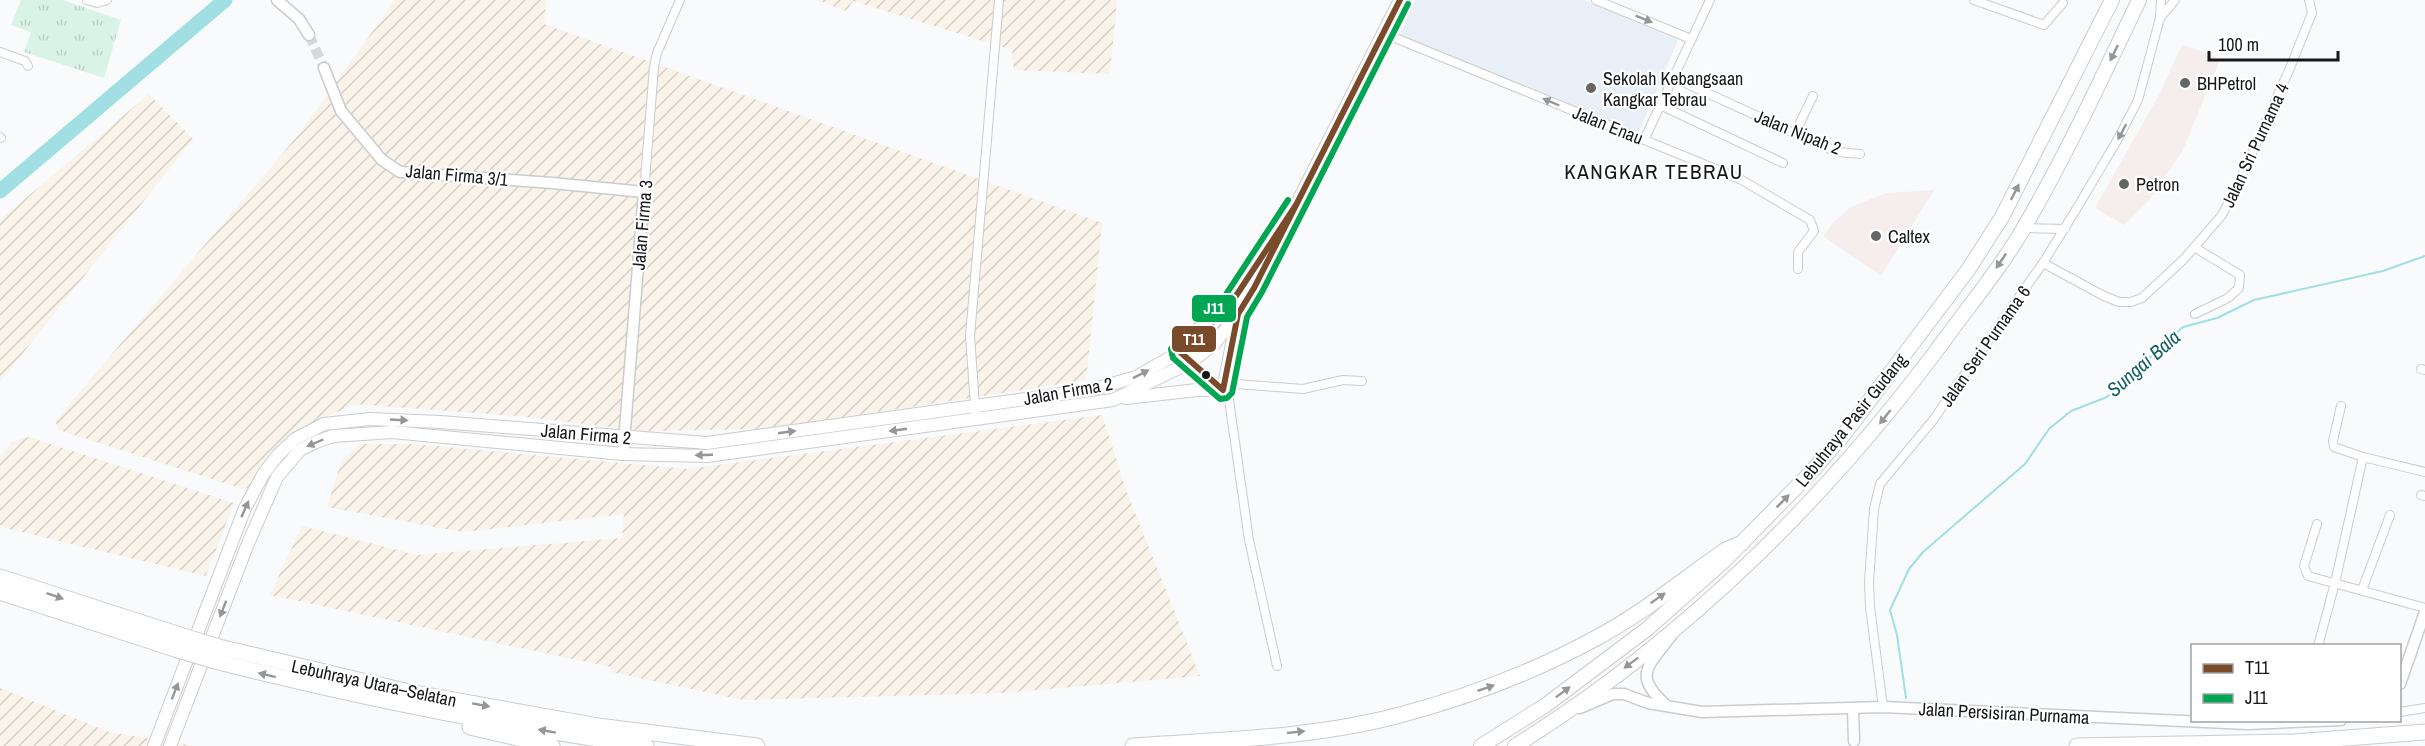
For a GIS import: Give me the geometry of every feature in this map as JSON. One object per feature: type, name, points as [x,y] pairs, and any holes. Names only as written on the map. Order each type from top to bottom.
[{"type":"highway","name":"Lebuhraya Pasir Gudang","points":[[1481,746],[1546,705],[1647,629],[1742,543],[1812,471],[1845,433],[1968,270],[2002,217],[2112,0]]},
{"type":"highway","name":"Lebuhraya Pasir Gudang","points":[[1515,746],[1553,722],[1678,628],[1829,484],[1876,429],[1921,372],[2024,228],[2087,110],[2139,0]]},
{"type":"highway","points":[[1133,746],[1324,730],[1399,715],[1461,696],[1538,666],[1599,637],[1726,550],[1742,543]]},
{"type":"highway","name":"Lebuhraya Utara–Selatan","points":[[0,577],[178,642]]},
{"type":"highway","name":"Lebuhraya Utara–Selatan","points":[[0,592],[365,696],[460,716],[646,746]]},
{"type":"highway","name":"Lebuhraya Utara–Selatan","points":[[217,654],[598,726],[757,746]]},
{"type":"highway","points":[[365,696],[383,708],[552,746]]},
{"type":"highway","points":[[2077,746],[2294,742],[2425,732]]},
{"type":"main road","points":[[1296,205],[1400,0]]},
{"type":"main road","name":"Jalan Firma 2","points":[[154,746],[245,508],[264,473],[278,455],[295,439],[324,424],[370,419],[440,422],[706,443],[1113,400],[1191,363],[1214,344],[1238,314],[1254,288],[1296,205]]},
{"type":"main road","name":"Jalan Firma 2","points":[[170,746],[251,536],[278,477],[300,450],[333,436],[392,432],[623,454],[707,456],[976,413],[1091,390],[1136,377],[1180,352],[1206,331],[1228,308],[1296,205]]},
{"type":"main road","points":[[1113,400],[1197,390],[1223,390],[1238,314]]},
{"type":"street","points":[[87,0],[96,3],[107,0]]},
{"type":"street","points":[[278,0],[299,19],[309,35]]},
{"type":"street","name":"Jalan Firma 3","points":[[623,454],[654,68],[657,53],[680,0]]},
{"type":"street","points":[[976,413],[970,336],[999,0]]},
{"type":"street","points":[[1596,0],[1691,39]]},
{"type":"street","points":[[1644,140],[1710,0]]},
{"type":"street","points":[[1974,0],[2044,25],[2063,3]]},
{"type":"street","points":[[2160,18],[2161,0]]},
{"type":"street","name":"Jalan Seri Purnama 6","points":[[1883,707],[1870,608],[1869,582],[1874,509],[1880,484],[1934,419],[2065,228],[2119,137],[2138,100],[2160,18],[2175,0]]},
{"type":"street","name":"Jalan Sri Purnama 4","points":[[2043,263],[2104,296],[2119,302],[2131,302],[2142,298],[2194,247],[2222,215],[2236,186],[2288,74],[2312,13],[2309,0]]},
{"type":"street","name":"Jalan Enau","points":[[1383,33],[1740,179],[1810,220],[1814,231],[1798,252],[1798,269]]},
{"type":"street","points":[[0,52],[25,61],[28,66]]},
{"type":"street","name":"Jalan Firma 3/1","points":[[324,68],[341,111],[382,160],[400,172],[645,192]]},
{"type":"street","name":"Jalan Nipah 2","points":[[1676,73],[1681,81],[1838,152],[1860,154]]},
{"type":"street","points":[[1795,133],[1813,96]]},
{"type":"street","points":[[1660,105],[1783,164]]},
{"type":"street","points":[[2024,228],[2065,228]]},
{"type":"street","points":[[2194,247],[2240,275],[2239,288],[2228,298],[2195,314]]},
{"type":"street","points":[[1180,352],[1223,390],[1231,409],[1249,540],[1277,666]]},
{"type":"street","points":[[1223,390],[1230,385],[1237,384],[1303,389],[1343,380],[1362,381]]},
{"type":"street","points":[[2341,406],[2333,441],[2334,447],[2363,457],[2425,472]]},
{"type":"street","points":[[2318,644],[2335,583],[2363,457]]},
{"type":"street","points":[[2362,590],[2390,514]]},
{"type":"street","points":[[2317,524],[2304,571],[2308,576],[2425,610],[2401,681]]},
{"type":"street","points":[[1667,706],[1648,688],[1645,678],[1646,669],[1678,628]]},
{"type":"street","name":"Jalan Persisiran Purnama","points":[[1553,722],[1613,694],[1624,694],[1667,706],[1702,712],[1883,707],[2191,721]]},
{"type":"street","points":[[2401,712],[2425,708]]},
{"type":"street","points":[[1853,709],[1854,741]]},
{"type":"street","name":"Jalan Persisiran Purnama","points":[[2205,722],[2248,724],[2284,722]]},
{"type":"shaded area","points":[[395,0],[546,0],[544,24],[1102,223],[1086,380],[766,429],[644,431],[518,416],[354,404],[296,432],[276,448],[248,488],[240,488],[59,430],[55,421],[299,134]]},
{"type":"shaded area","points":[[818,0],[1117,0],[1110,74],[1014,70],[1012,50],[853,1],[846,11]]},
{"type":"shaded area","name":"Sekolah Kebangsaan Kangkar Tebrau","points":[[1415,0],[1584,0],[1678,40],[1637,136],[1400,35]]},
{"type":"shaded area","points":[[2182,45],[2211,54],[2218,60],[2217,67],[2182,152],[2150,199],[2124,225],[2095,208],[2159,95]]},
{"type":"shaded area","points":[[149,94],[193,139],[0,382],[0,220]]},
{"type":"shaded area","points":[[1934,190],[1881,276],[1823,236],[1832,224],[1851,207],[1886,193]]},
{"type":"shaded area","points":[[1102,415],[1126,490],[1200,676],[1000,693],[743,700],[611,672],[611,667],[270,595],[302,526],[417,555],[622,538],[624,514],[462,532],[327,507],[341,462],[360,444],[413,444],[687,469]]},
{"type":"shaded area","points":[[29,437],[234,503],[206,576],[0,525],[0,458],[12,442]]},
{"type":"shaded area","points":[[0,688],[109,732],[194,746],[0,746]]},
{"type":"green space","points":[[21,0],[63,0],[121,20],[104,78],[24,52],[31,32],[11,25]]},
{"type":"waterway","points":[[0,191],[225,0]]},
{"type":"waterway","name":"Sungai Bala","points":[[1906,698],[1897,635],[1890,610],[1909,569],[1923,552],[2025,464],[2049,429],[2071,411],[2107,397],[2183,327],[2217,318],[2254,300],[2383,271],[2425,256]]},
{"type":"tunnel","points":[[309,35],[324,68]]},
{"type":"transit line","name":"T11","points":[[1296,205],[1228,308],[1180,352],[1223,390],[1238,314],[1254,288],[1400,0]]},
{"type":"transit line","name":"J11","points":[[1288,200],[1221,302],[1171,349],[1173,358],[1220,399],[1227,398],[1232,393],[1247,317],[1262,292],[1408,4]]},
{"type":"place","name":"BHPetrol","points":[[2185,83]]},
{"type":"place","name":"Sekolah Kebangsaan Kangkar Tebrau","points":[[1591,88]]},
{"type":"place","name":"Petron","points":[[2124,184]]},
{"type":"place","name":"Caltex","points":[[1876,236]]},
{"type":"district","name":"KANGKAR TEBRAU","points":[[1654,171]]}]
